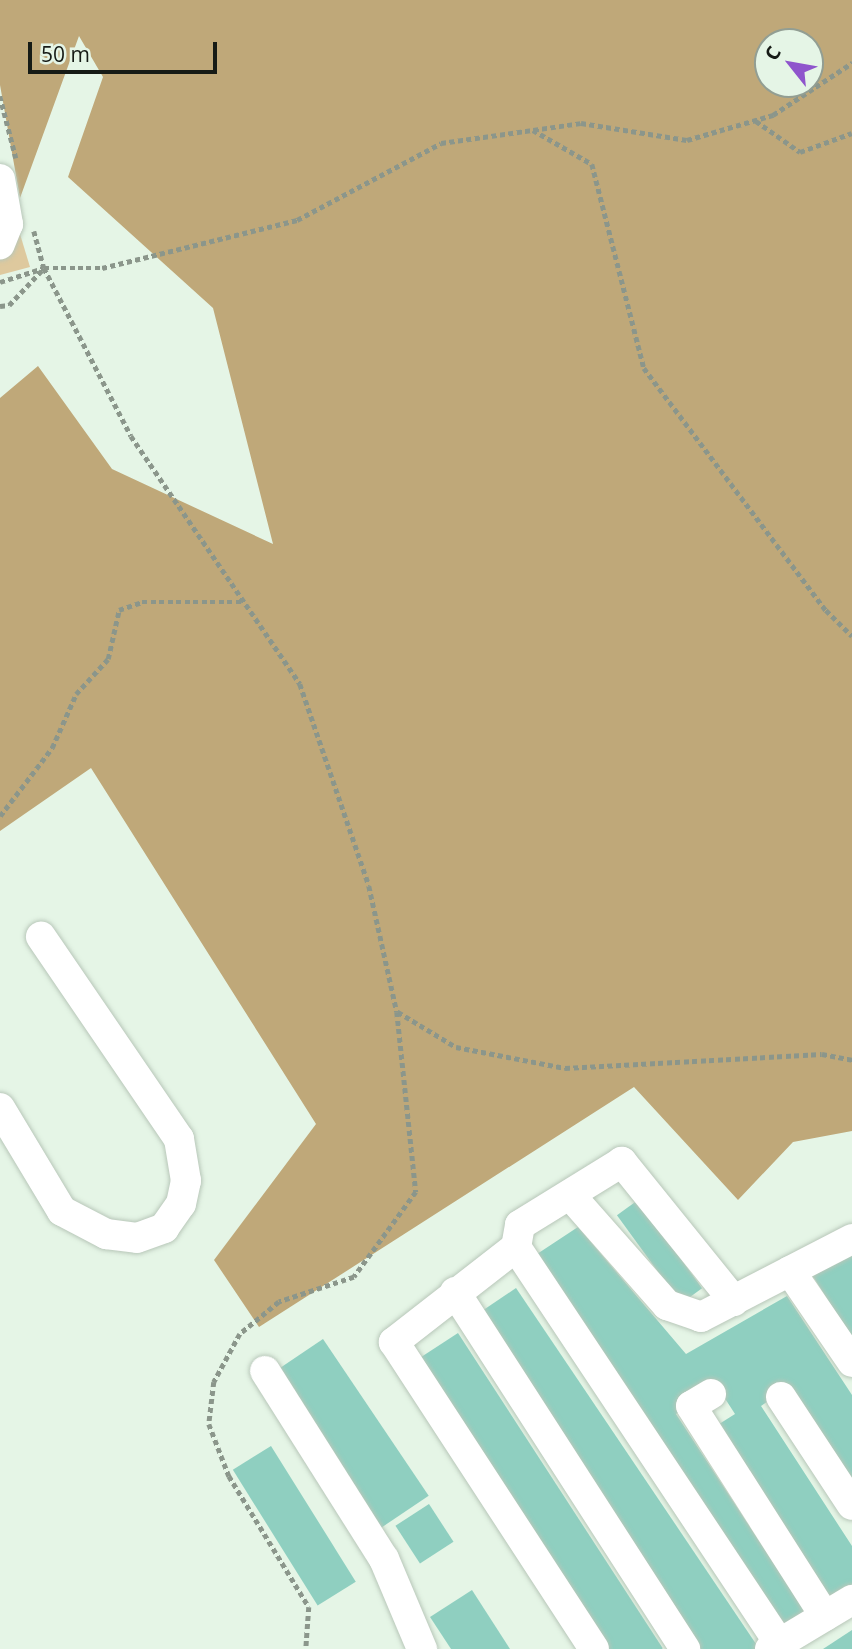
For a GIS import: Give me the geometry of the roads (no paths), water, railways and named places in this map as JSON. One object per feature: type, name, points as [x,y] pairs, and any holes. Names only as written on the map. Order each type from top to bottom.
[{"type":"street","points":[[0,179],[8,224],[0,244]]},
{"type":"street","points":[[0,1108],[62,1211],[106,1234],[137,1238],[164,1228],[181,1204],[186,1181],[179,1139],[41,937]]},
{"type":"street","points":[[594,1649],[394,1342],[516,1247],[520,1225],[622,1163],[734,1301]]},
{"type":"street","points":[[569,1195],[667,1305],[701,1317],[852,1239]]},
{"type":"street","points":[[516,1247],[775,1646],[852,1600]]},
{"type":"street","points":[[790,1271],[852,1362]]},
{"type":"street","points":[[455,1292],[685,1649]]},
{"type":"street","points":[[265,1371],[384,1559],[422,1649]]},
{"type":"street","points":[[711,1394],[691,1406],[825,1616]]},
{"type":"street","points":[[780,1397],[852,1505]]}]
